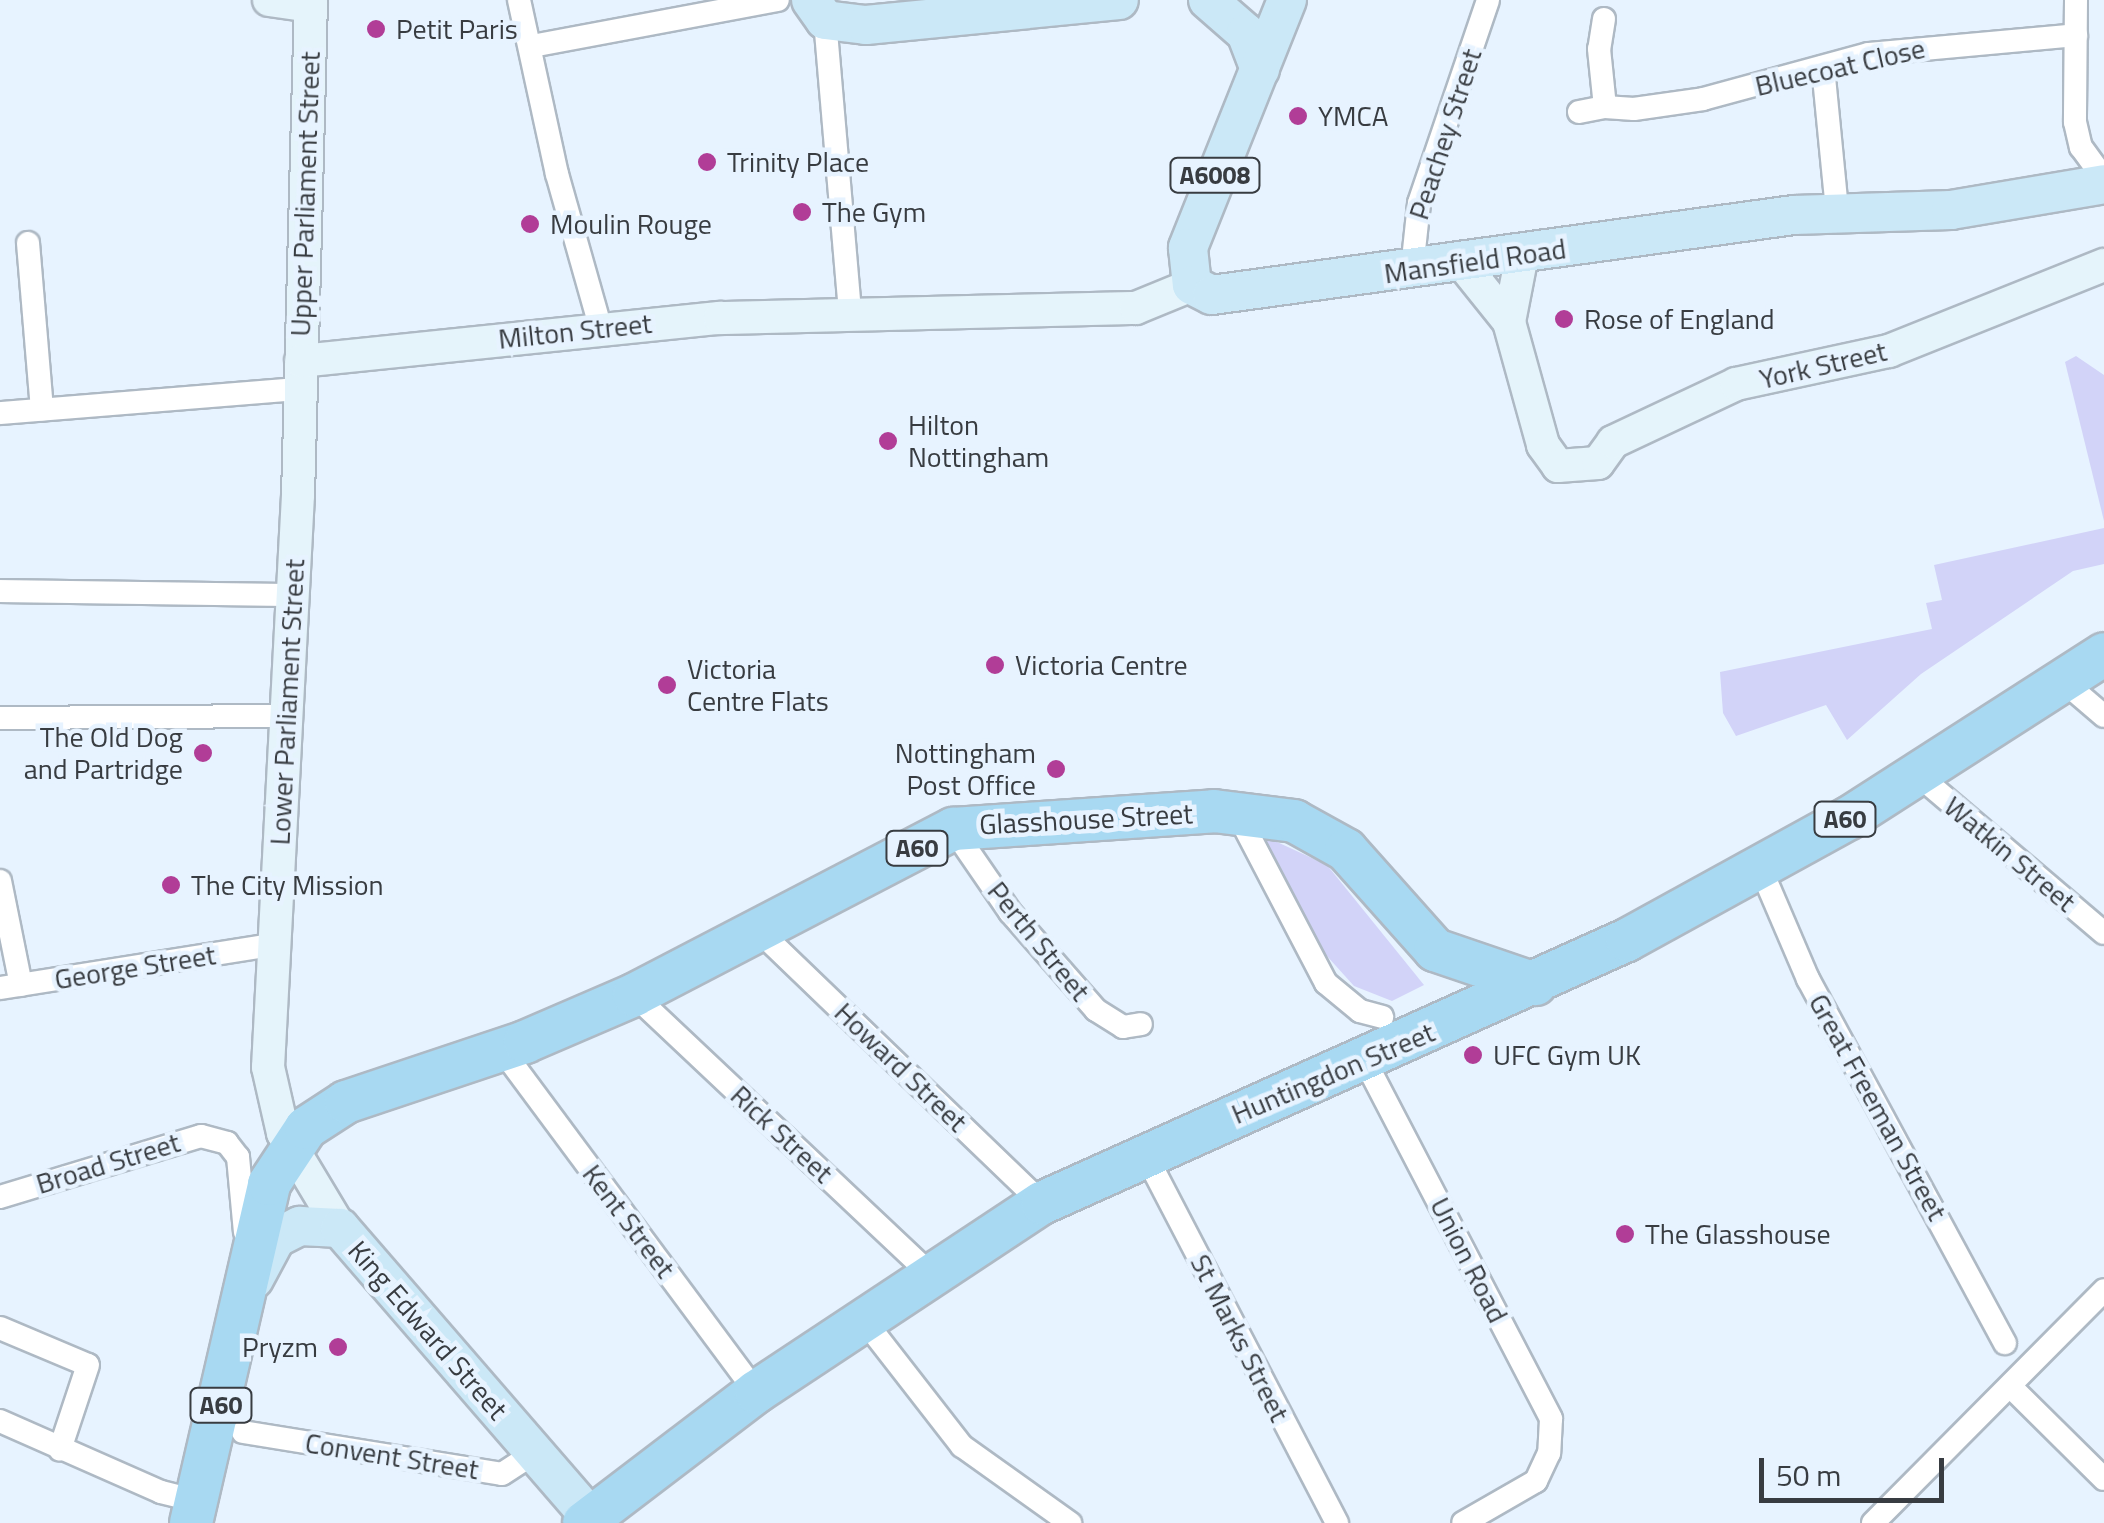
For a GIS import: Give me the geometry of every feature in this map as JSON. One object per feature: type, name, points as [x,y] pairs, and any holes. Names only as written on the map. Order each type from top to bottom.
[{"type":"highway","name":"Huntingdon Street","points":[[590,1521],[756,1392],[1042,1202],[1144,1152],[1366,1062],[1534,984],[1760,867],[1917,774],[2104,654]]},
{"type":"highway","name":"Glasshouse Street","points":[[290,1144],[332,1109],[502,1050],[634,995],[953,829],[1236,811],[1310,825],[1374,877],[1434,950],[1534,984]]},
{"type":"highway","name":"A60","points":[[194,1512],[250,1286],[269,1184],[290,1144]]},
{"type":"main road","points":[[818,10],[866,25],[1119,0]]},
{"type":"main road","points":[[1208,0],[1246,32],[1260,69]]},
{"type":"main road","name":"A6008","points":[[1192,284],[1188,248],[1287,0]]},
{"type":"main road","name":"Mansfield Road","points":[[1192,284],[1225,296],[1837,210],[1951,210],[2104,182]]},
{"type":"main road","name":"King Edward Street","points":[[250,1286],[276,1238],[300,1226],[340,1228],[590,1521]]},
{"type":"street","points":[[270,0],[311,3]]},
{"type":"street","points":[[519,0],[557,174],[600,326]]},
{"type":"street","points":[[532,46],[778,0]]},
{"type":"street","name":"Peachey Street","points":[[1412,269],[1419,203],[1488,0]]},
{"type":"street","points":[[2076,0],[2074,90],[2080,147],[2104,182]]},
{"type":"street","name":"Upper Parliament Street","points":[[300,375],[311,3]]},
{"type":"street","points":[[818,10],[850,310],[1136,308],[1192,284]]},
{"type":"street","points":[[1604,19],[1599,50],[1605,107]]},
{"type":"street","name":"Bluecoat Close","points":[[1579,112],[1703,100],[1823,67],[1955,42],[2076,35]]},
{"type":"street","points":[[1823,67],[1837,210]]},
{"type":"street","points":[[28,244],[42,410]]},
{"type":"street","points":[[1509,322],[1522,255]]},
{"type":"street","name":"York Street","points":[[1509,322],[1543,445],[1554,463],[1594,475],[1613,442],[1736,384],[1889,352],[2103,256]]},
{"type":"street","points":[[1461,262],[1509,322]]},
{"type":"street","name":"Milton Street","points":[[300,375],[600,326],[850,310]]},
{"type":"street","points":[[0,413],[300,375]]},
{"type":"street","name":"Lower Parliament Street","points":[[300,375],[289,716],[271,945],[268,1067],[290,1144],[340,1228]]},
{"type":"street","points":[[0,591],[294,595]]},
{"type":"street","points":[[2062,680],[2104,716]]},
{"type":"street","points":[[0,718],[289,716]]},
{"type":"street","name":"Watkin Street","points":[[1917,774],[2104,933]]},
{"type":"street","points":[[1236,811],[1326,983],[1360,1011],[1382,1018]]},
{"type":"street","name":"Perth Street","points":[[953,829],[1010,912],[1096,1010],[1124,1026],[1142,1024]]},
{"type":"street","name":"Great Freeman Street","points":[[1760,867],[1808,979],[2005,1343]]},
{"type":"street","points":[[0,882],[10,986]]},
{"type":"street","name":"Howard Street","points":[[760,931],[1042,1202]]},
{"type":"street","name":"George Street","points":[[10,986],[271,945]]},
{"type":"street","name":"Rick Street","points":[[634,995],[930,1273]]},
{"type":"street","name":"Lower Parliament Street","points":[[267,1016],[285,1088],[332,1109]]},
{"type":"street","name":"Kent Street","points":[[502,1050],[756,1392]]},
{"type":"street","name":"Union Road","points":[[1366,1062],[1551,1419],[1546,1462],[1523,1492],[1463,1523]]},
{"type":"street","name":"Broad Street","points":[[0,1198],[182,1137],[216,1139],[239,1160],[250,1286]]},
{"type":"street","name":"St Marks Street","points":[[1144,1152],[1337,1523]]},
{"type":"street","points":[[1873,1523],[2104,1290]]},
{"type":"street","points":[[863,1319],[962,1446],[1070,1523]]},
{"type":"street","points":[[0,1328],[88,1365],[89,1376],[60,1448]]},
{"type":"street","points":[[2010,1386],[2104,1479]]},
{"type":"street","points":[[7,1424],[194,1512]]},
{"type":"street","name":"Convent Street","points":[[243,1432],[502,1474],[534,1452]]},
{"type":"shaded area","points":[[2076,356],[2104,375],[2104,521],[2065,362]]},
{"type":"shaded area","points":[[2104,528],[2104,564],[2073,571],[1921,674],[1847,740],[1826,705],[1736,736],[1723,713],[1720,672],[1932,629],[1926,603],[1942,600],[1934,565]]},
{"type":"shaded area","points":[[1260,834],[1327,865],[1424,985],[1392,1001],[1354,986],[1317,945]]},
{"type":"place","name":"Petit Paris","points":[[376,29]]},
{"type":"place","name":"YMCA","points":[[1298,116]]},
{"type":"place","name":"Trinity Place","points":[[707,162]]},
{"type":"place","name":"The Gym","points":[[802,212]]},
{"type":"place","name":"Moulin Rouge","points":[[530,224]]},
{"type":"place","name":"Rose of England","points":[[1564,319]]},
{"type":"place","name":"Hilton Nottingham","points":[[888,441]]},
{"type":"place","name":"Victoria Centre","points":[[995,665]]},
{"type":"place","name":"Victoria Centre Flats","points":[[667,685]]},
{"type":"place","name":"The Old Dog and Partridge","points":[[203,753]]},
{"type":"place","name":"Nottingham Post Office","points":[[1056,769]]},
{"type":"place","name":"The City Mission","points":[[171,885]]},
{"type":"place","name":"UFC Gym UK","points":[[1473,1055]]},
{"type":"place","name":"The Glasshouse","points":[[1625,1234]]},
{"type":"place","name":"Pryzm","points":[[338,1347]]}]
